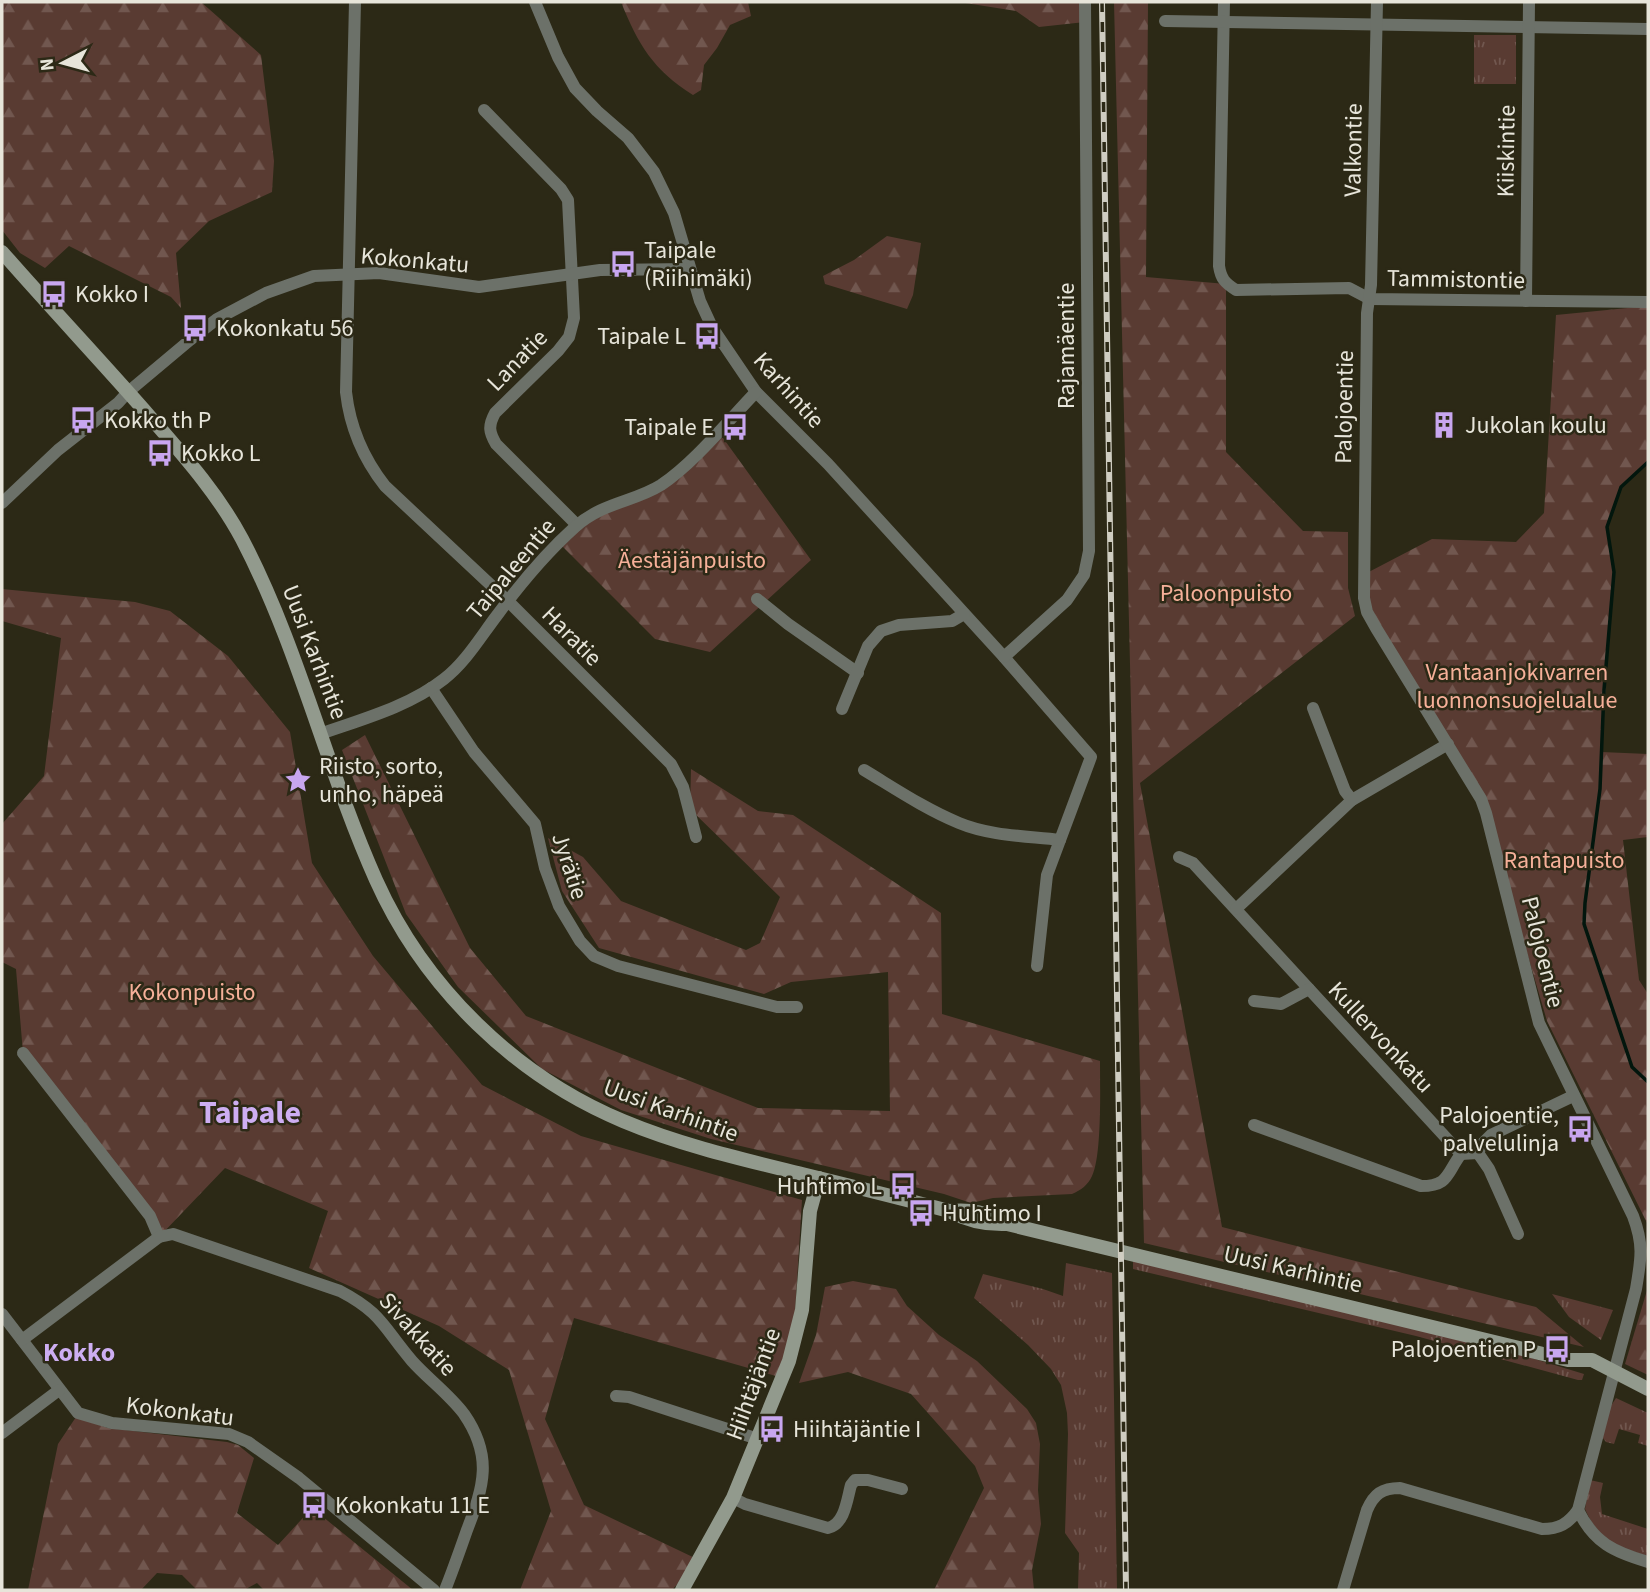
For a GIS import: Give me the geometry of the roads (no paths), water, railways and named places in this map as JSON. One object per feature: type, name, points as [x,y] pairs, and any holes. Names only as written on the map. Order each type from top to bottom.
[{"type":"street","name":"Haratie","points":[[355,2],[346,392],[348,412],[360,446],[370,466],[385,486],[508,601],[671,764],[683,787],[696,837]]},
{"type":"street","name":"Karhintie","points":[[535,2],[558,57],[575,88],[628,138],[654,172],[674,213],[690,269],[712,327],[757,392],[828,464],[1091,757],[1060,840]]},
{"type":"street","name":"Rajamäentie","points":[[1003,657],[1067,600],[1084,575],[1089,551],[1085,2]]},
{"type":"street","points":[[1223,22],[1224,2]]},
{"type":"street","name":"Valkontie","points":[[1370,299],[1377,2]]},
{"type":"street","name":"Kiiskintie","points":[[1526,301],[1529,2]]},
{"type":"street","points":[[1165,21],[1648,29]]},
{"type":"street","name":"Tammistontie","points":[[1223,22],[1219,266],[1220,276],[1226,284],[1236,289],[1349,288],[1370,299],[1648,302]]},
{"type":"street","points":[[484,110],[561,188],[568,200],[573,273]]},
{"type":"street","name":"Uusi Karhintie","points":[[2,253],[200,475],[241,536],[286,634],[357,834],[377,883],[399,924],[425,965],[454,999],[538,1076],[622,1121],[705,1149],[949,1211],[967,1209],[980,1212],[1007,1224],[1568,1360],[1590,1371],[1614,1373],[1648,1389]]},
{"type":"street","name":"Kokonkatu","points":[[2,503],[58,450],[217,319],[266,293],[314,276],[379,273],[479,287],[573,273],[641,268],[690,269]]},
{"type":"street","name":"Lanatie","points":[[573,273],[574,318],[569,337],[495,413],[489,433],[496,444],[577,525]]},
{"type":"street","name":"Palojoentie","points":[[1370,299],[1367,313],[1364,598],[1367,612],[1481,799],[1539,1023],[1633,1216],[1640,1236],[1642,1254],[1636,1289],[1578,1510]]},
{"type":"street","name":"Taipaleentie","points":[[323,733],[384,711],[444,679],[462,662],[526,576],[577,525],[603,507],[659,486],[757,392]]},
{"type":"street","points":[[757,599],[858,673]]},
{"type":"street","points":[[842,709],[868,646],[881,631],[899,625],[952,621],[964,614]]},
{"type":"street","name":"Jyrätie","points":[[430,688],[474,752],[535,824],[545,868],[559,906],[580,940],[594,956],[618,966],[778,1007],[797,1007]]},
{"type":"street","points":[[1313,708],[1345,791],[1352,800]]},
{"type":"street","points":[[1236,909],[1352,800],[1448,744]]},
{"type":"street","points":[[864,770],[961,824],[1000,833],[1060,840],[1047,876],[1037,965]]},
{"type":"street","name":"Kullervonkatu","points":[[1179,857],[1193,863],[1461,1154]]},
{"type":"street","points":[[1254,1001],[1281,1004],[1309,989]]},
{"type":"street","points":[[22,1340],[159,1237],[150,1216],[23,1053]]},
{"type":"street","points":[[1478,1153],[1490,1135],[1573,1096]]},
{"type":"street","points":[[1254,1125],[1421,1186],[1436,1186],[1444,1182],[1461,1154],[1478,1153]]},
{"type":"street","points":[[1478,1153],[1489,1169],[1518,1234]]},
{"type":"street","name":"Hiihtäjäntie","points":[[682,1590],[733,1498],[783,1378],[800,1322],[806,1279],[810,1211],[819,1178]]},
{"type":"street","name":"Sivakkatie","points":[[159,1237],[173,1234],[182,1236],[340,1291],[357,1300],[383,1321],[411,1360],[462,1412],[476,1434],[481,1449],[483,1480],[481,1493],[445,1590]]},
{"type":"street","name":"Kokonkatu","points":[[2,1314],[78,1413],[112,1423],[229,1434],[248,1442],[299,1478],[434,1590]]},
{"type":"street","points":[[2,1433],[59,1390]]},
{"type":"street","points":[[616,1396],[629,1397],[758,1439]]},
{"type":"street","points":[[733,1498],[781,1516],[828,1528],[834,1527],[840,1521],[855,1480],[869,1480],[902,1489]]},
{"type":"street","points":[[1343,1590],[1372,1499],[1379,1492],[1390,1488],[1400,1488],[1542,1529],[1553,1529],[1566,1524],[1578,1510],[1605,1546],[1648,1562]]},
{"type":"waterway","points":[[1648,462],[1621,487],[1607,527],[1614,572],[1604,690],[1600,789],[1584,924],[1632,1067],[1648,1082]]},
{"type":"railway","points":[[1102,2],[1126,1590]]},
{"type":"place","name":"Taipale (Riihimäki)","points":[[623,264]]},
{"type":"place","name":"Kokko I","points":[[54,294]]},
{"type":"place","name":"Kokonkatu 56","points":[[195,328]]},
{"type":"place","name":"Taipale L","points":[[707,336]]},
{"type":"place","name":"Kokko th P","points":[[83,420]]},
{"type":"place","name":"Jukolan koulu","points":[[1444,425]]},
{"type":"place","name":"Taipale E","points":[[735,427]]},
{"type":"place","name":"Kokko L","points":[[160,453]]},
{"type":"place","name":"Riisto, sorto, unho, häpeä","points":[[298,780]]},
{"type":"place","name":"Palojoentie, palvelulinja","points":[[1580,1129]]},
{"type":"place","name":"Huhtimo L","points":[[903,1186]]},
{"type":"place","name":"Huhtimo I","points":[[921,1213]]},
{"type":"place","name":"Palojoentien P","points":[[1557,1349]]},
{"type":"place","name":"Hiihtäjäntie I","points":[[772,1429]]},
{"type":"place","name":"Kokonkatu 11 E","points":[[314,1505]]},
{"type":"district","name":"Taipale","points":[[250,1112]]},
{"type":"district","name":"Kokko","points":[[79,1352]]},
{"type":"park label","name":"Äestäjänpuisto","points":[[692,560]]},
{"type":"park label","name":"Paloonpuisto","points":[[1226,593]]},
{"type":"park label","name":"Vantaanjokivarren luonnonsuojelualue","points":[[1517,686]]},
{"type":"park label","name":"Rantapuisto","points":[[1564,860]]},
{"type":"park label","name":"Kokonpuisto","points":[[192,992]]}]
